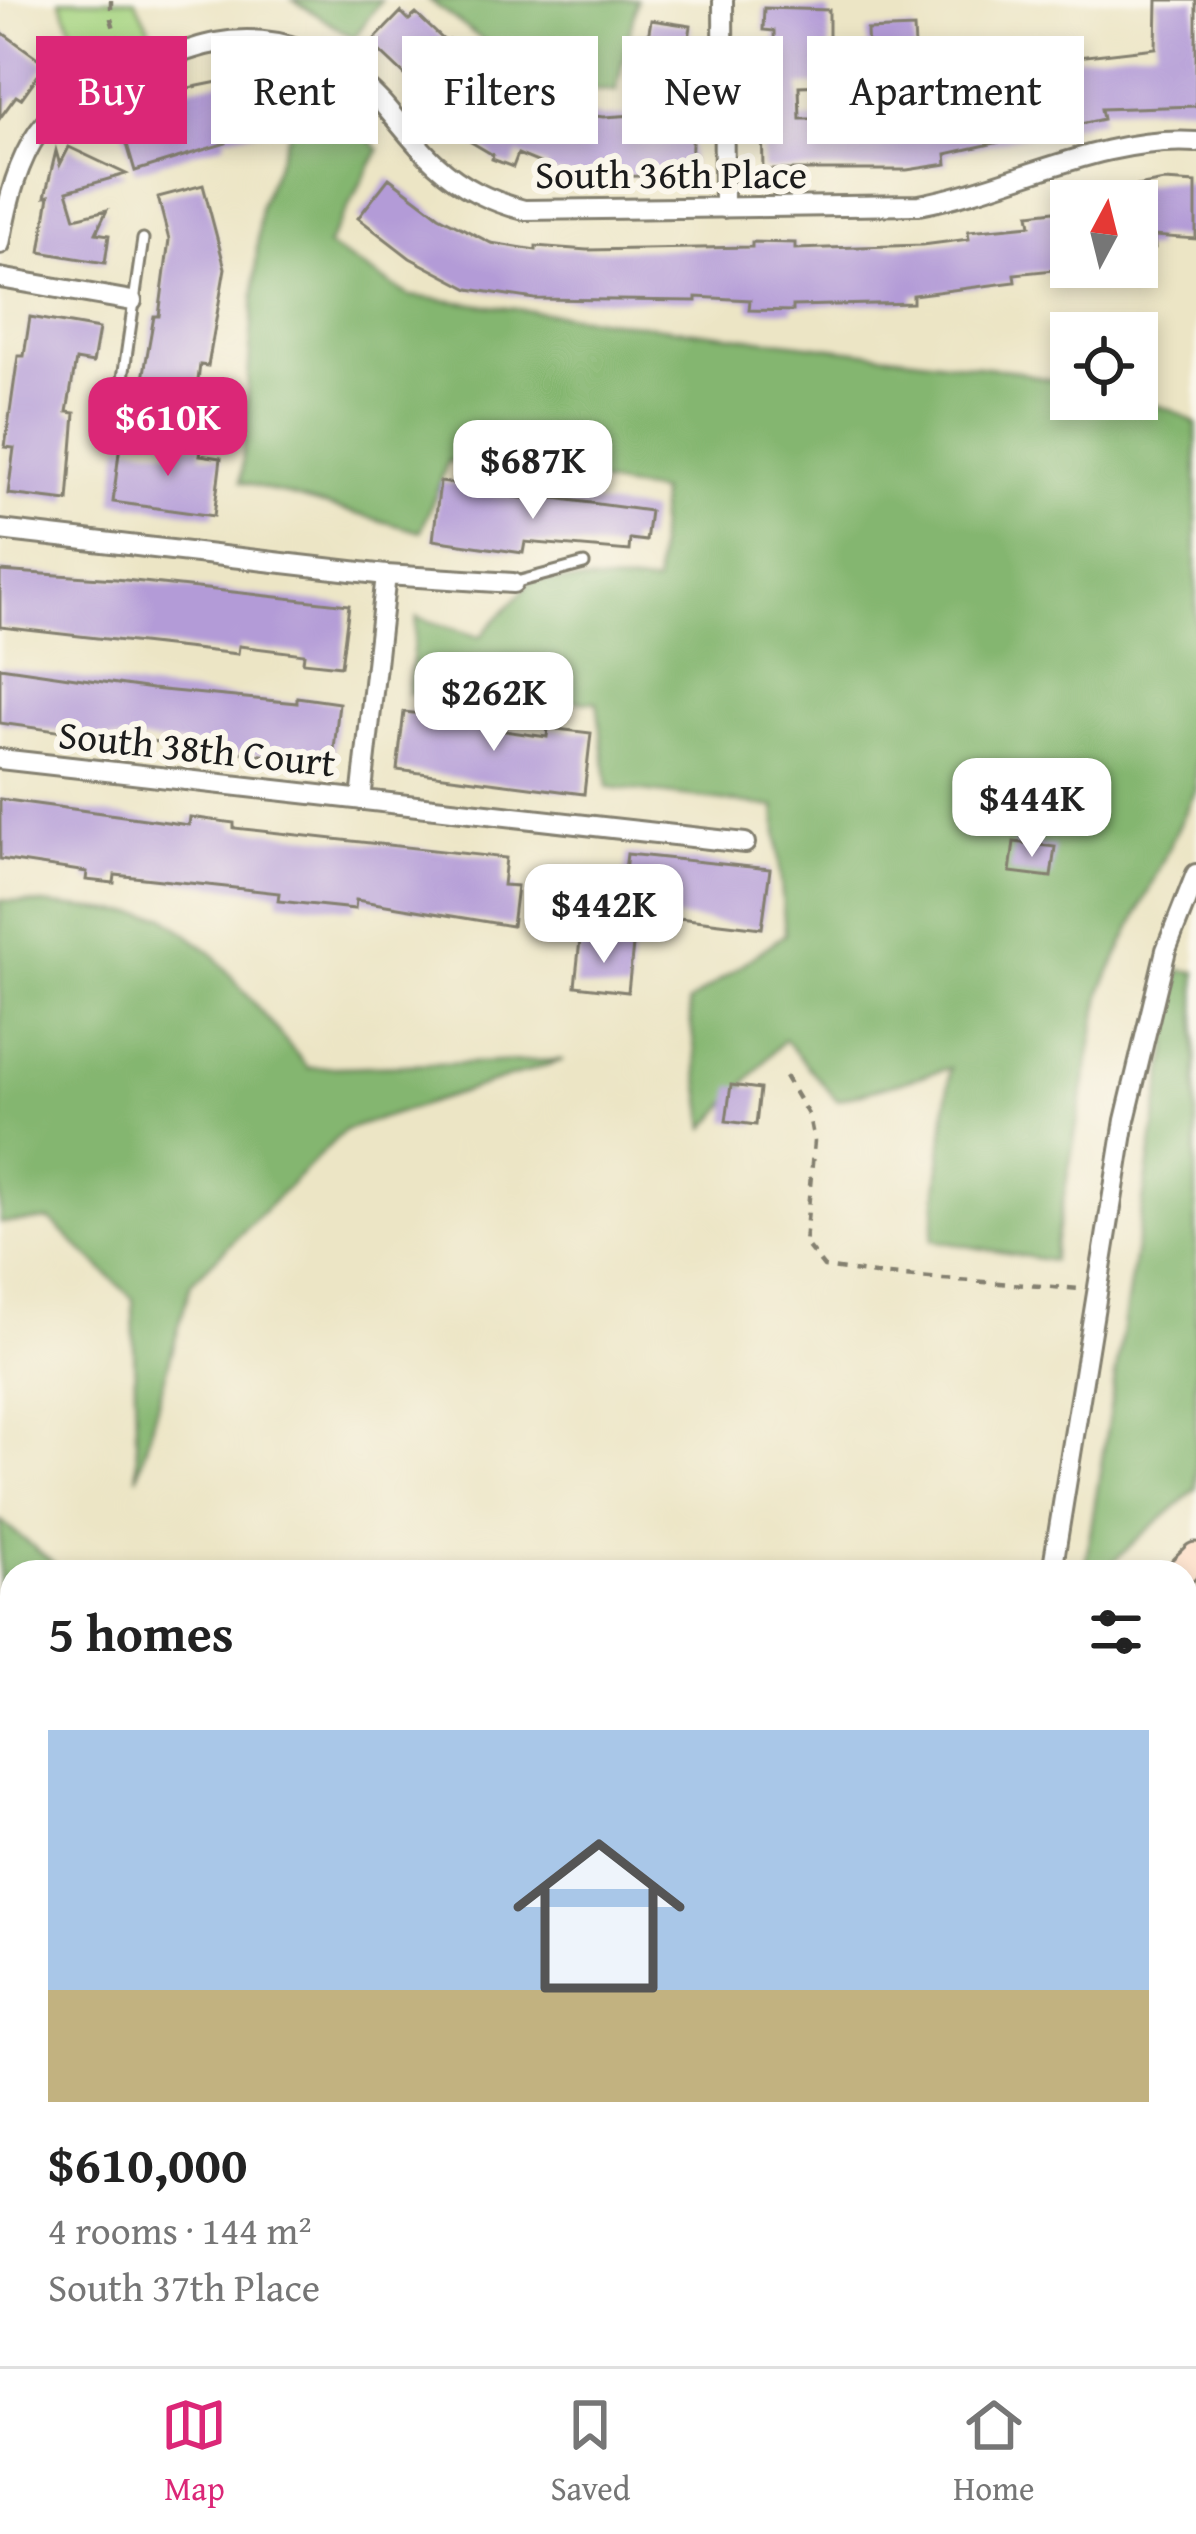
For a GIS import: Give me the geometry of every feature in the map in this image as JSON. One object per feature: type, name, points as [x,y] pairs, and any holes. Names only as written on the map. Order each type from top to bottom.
[{"type":"street","points":[[723,0],[724,208]]},
{"type":"street","name":"South 36th Place","points":[[187,52],[215,43],[253,40],[291,44],[351,74],[433,162],[493,202],[524,210],[919,206],[1114,148],[1196,142]]},
{"type":"street","name":"South 36th Place","points":[[0,244],[15,174],[36,138]]},
{"type":"street","points":[[0,278],[132,302]]},
{"type":"street","points":[[0,530],[386,575],[513,583]]},
{"type":"street","points":[[362,800],[386,575]]},
{"type":"street","name":"South 38th Court","points":[[0,759],[745,843]]},
{"type":"street","points":[[1054,1560],[1125,1120],[1166,950],[1196,874]]},
{"type":"lane","points":[[120,399],[143,239]]},
{"type":"lane","points":[[513,583],[584,564]]},
{"type":"path","points":[[111,0],[117,36]]},
{"type":"path","points":[[785,1076],[809,1116],[814,1166],[805,1243],[824,1267],[1098,1290]]},
{"type":"green space","points":[[60,0],[135,0],[153,36],[75,36]]},
{"type":"green space","points":[[293,0],[381,0],[351,36]]},
{"type":"green space","points":[[429,0],[637,0],[629,36],[622,36],[616,91],[598,90],[598,36],[477,36]]},
{"type":"green space","points":[[285,144],[373,144],[379,150],[327,246],[410,296],[1010,370],[1050,380],[1050,420],[1158,420],[1158,406],[1196,424],[1196,790],[1102,989],[1052,1261],[932,1240],[950,1068],[837,1100],[784,1039],[706,1128],[688,1003],[785,934],[775,807],[608,787],[597,702],[408,693],[417,617],[480,637],[533,580],[656,584],[660,492],[448,461],[421,532],[241,482],[260,206]]},
{"type":"green space","points":[[0,900],[164,916],[213,954],[308,1068],[563,1060],[345,1130],[191,1283],[137,1478],[133,1299],[50,1220],[0,1223]]},
{"type":"green space","points":[[1180,970],[1196,972],[1196,1489],[1115,1560],[1086,1560]]},
{"type":"green space","points":[[0,1520],[49,1560],[0,1560]]},
{"type":"building","points":[[1157,0],[1196,0],[1196,106],[1101,109],[1103,119],[1084,123],[1084,56],[1156,48]]},
{"type":"building","points":[[764,8],[829,10],[829,36],[807,36],[807,86],[799,86],[800,119],[807,119],[807,144],[991,144],[946,154],[947,164],[907,170],[763,170],[763,144],[783,144],[783,36],[763,30]]},
{"type":"building","points":[[401,12],[409,20],[416,14],[440,36],[402,36],[402,72],[378,50],[378,36]]},
{"type":"building","points":[[651,20],[691,26],[689,36],[648,36]]},
{"type":"building","points":[[914,28],[914,36],[867,36],[867,30]]},
{"type":"building","points":[[0,31],[36,57],[36,78],[0,118]]},
{"type":"building","points":[[211,83],[211,144],[223,144],[135,171],[127,144],[187,144],[187,88]]},
{"type":"building","points":[[598,116],[622,116],[622,144],[692,144],[691,172],[642,171],[641,176],[546,172],[547,166],[518,154],[513,167],[492,159],[493,155],[474,144],[598,144]]},
{"type":"building","points":[[69,147],[126,174],[67,191],[75,218],[107,210],[96,233],[109,235],[105,263],[40,252],[49,196],[45,197],[56,151],[60,165]]},
{"type":"building","points":[[389,178],[439,216],[491,243],[536,250],[536,246],[587,250],[752,247],[752,242],[795,243],[795,249],[923,245],[969,239],[968,231],[1031,225],[1029,214],[1050,212],[1050,270],[1014,274],[1015,282],[913,295],[913,303],[793,306],[793,311],[749,310],[750,300],[696,297],[696,301],[535,299],[469,289],[410,258],[358,218]]},
{"type":"building","points":[[1158,182],[1196,183],[1196,239],[1158,236]]},
{"type":"building","points":[[203,185],[225,268],[208,366],[200,365],[193,420],[137,413],[154,316],[159,316],[169,240],[158,197]]},
{"type":"building","points":[[30,317],[99,329],[93,363],[76,360],[67,412],[75,413],[68,501],[8,494],[14,448],[5,447],[18,356],[24,356]]},
{"type":"building","points":[[178,443],[202,446],[200,455],[221,458],[214,516],[113,502],[120,444],[177,451]]},
{"type":"building","points":[[440,482],[464,485],[463,491],[650,511],[646,541],[630,539],[629,551],[525,542],[523,553],[433,540]]},
{"type":"building","points":[[0,571],[349,605],[341,666],[303,662],[304,654],[239,646],[238,654],[0,627]]},
{"type":"building","points":[[0,667],[152,689],[339,703],[333,759],[286,753],[285,758],[238,752],[237,756],[194,750],[195,746],[0,723]]},
{"type":"building","points":[[404,712],[547,737],[548,728],[591,733],[584,794],[397,770]]},
{"type":"building","points":[[0,799],[189,825],[190,817],[234,823],[234,828],[506,858],[503,885],[517,886],[512,926],[356,900],[355,909],[278,901],[279,893],[115,875],[114,883],[86,880],[87,872],[0,859]]},
{"type":"building","points":[[1014,842],[1055,847],[1051,877],[1010,872]]},
{"type":"building","points":[[627,854],[770,869],[762,928],[620,911]]},
{"type":"building","points":[[580,940],[633,945],[628,992],[575,986]]},
{"type":"building","points":[[731,1085],[760,1089],[756,1125],[726,1121]]}]
